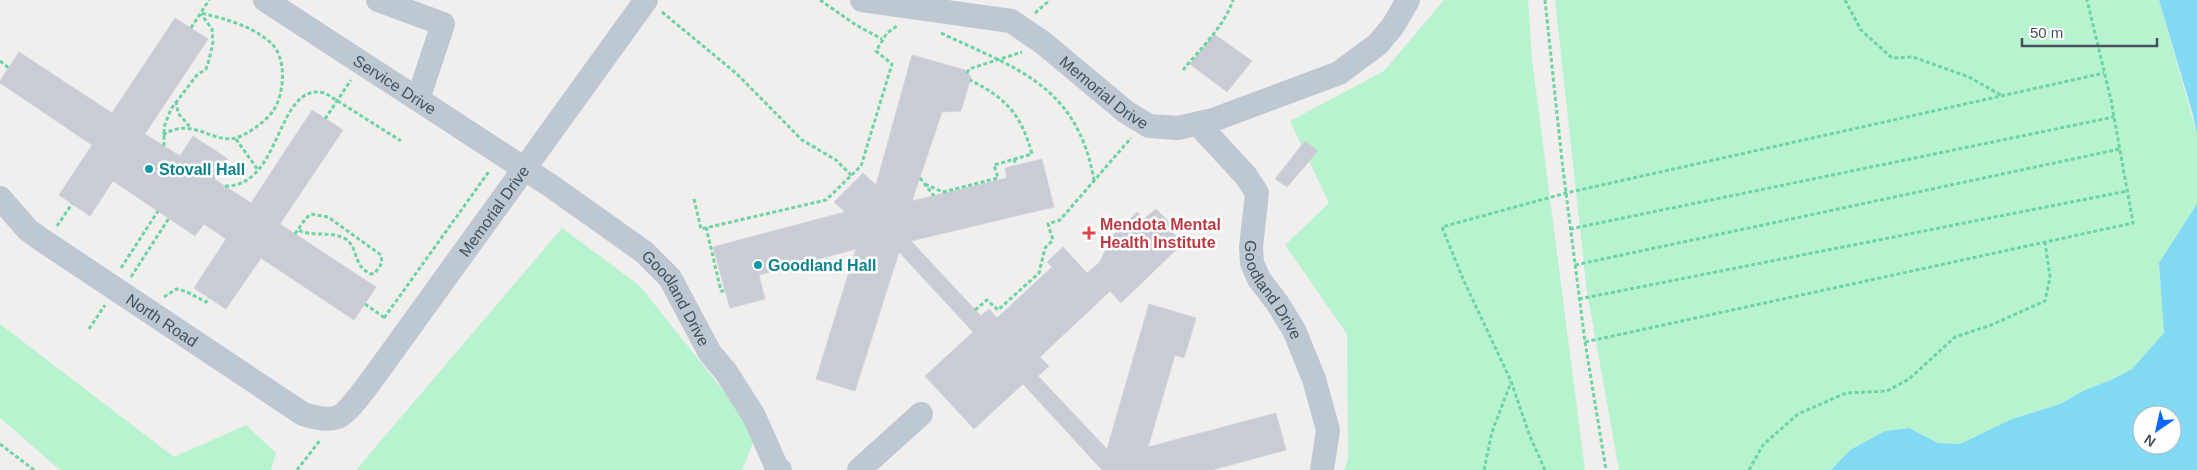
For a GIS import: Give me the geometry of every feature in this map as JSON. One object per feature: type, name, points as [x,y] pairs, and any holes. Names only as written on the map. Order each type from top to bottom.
[{"type":"lane","name":"Service Drive","points":[[264,0],[526,169]]},
{"type":"lane","points":[[378,0],[443,24],[418,99]]},
{"type":"lane","name":"Memorial Drive","points":[[871,1],[1011,22],[1042,42],[1126,112],[1150,126],[1178,128],[1213,120],[1339,72],[1378,44],[1393,26],[1408,0]]},
{"type":"lane","name":"Memorial Drive","points":[[337,418],[352,404],[376,374],[526,169],[651,3]]},
{"type":"lane","name":"Goodland Drive","points":[[1198,124],[1246,176],[1256,193],[1251,247],[1252,263],[1259,279],[1278,304],[1294,330],[1314,379],[1328,430],[1322,470]]},
{"type":"lane","name":"Goodland Drive","points":[[526,169],[644,252],[670,278],[710,353],[726,372],[754,416],[777,468],[780,470]]},
{"type":"lane","name":"North Road","points":[[0,198],[28,230],[46,243],[303,414],[319,419],[337,418]]},
{"type":"lane","points":[[859,470],[921,414]]},
{"type":"path","points":[[191,28],[210,0]]},
{"type":"path","points":[[820,0],[856,25],[882,39]]},
{"type":"path","points":[[1183,70],[1228,13],[1232,0]]},
{"type":"path","points":[[1545,0],[1579,299],[1606,470]]},
{"type":"path","points":[[1845,0],[1861,30],[1892,58],[1913,57],[1969,77],[2002,96]]},
{"type":"path","points":[[1585,342],[2133,223],[2114,116],[2087,0]]},
{"type":"path","points":[[651,3],[737,74],[802,140],[836,160],[852,176]]},
{"type":"path","points":[[164,146],[163,135],[166,120],[176,100],[196,75],[206,69],[209,60],[213,42],[212,29],[201,13]]},
{"type":"path","points":[[163,135],[178,128],[190,128],[210,135],[236,139],[273,111],[281,90],[282,64],[278,52],[262,36],[244,26],[201,13]]},
{"type":"path","points":[[694,199],[701,229],[826,200],[861,166],[892,64],[876,51],[882,39],[892,28],[903,24]]},
{"type":"path","points":[[936,31],[1019,69],[1040,83],[1065,109],[1077,128],[1088,152],[1094,180]]},
{"type":"path","points":[[967,72],[969,69],[1032,50],[1042,42]]},
{"type":"path","points":[[0,61],[9,68]]},
{"type":"path","points":[[325,119],[362,62]]},
{"type":"path","points":[[1545,470],[1529,434],[1511,381],[1463,279],[1442,227],[1566,193],[2104,73]]},
{"type":"path","points":[[925,184],[943,192],[998,178],[994,165],[1032,154],[1024,127],[1017,115],[1002,99],[970,80]]},
{"type":"path","points":[[225,186],[241,184],[253,176],[271,152],[289,113],[302,97],[319,91],[338,100],[402,142]]},
{"type":"path","points":[[176,100],[178,113],[190,128]]},
{"type":"path","points":[[1570,229],[2114,116]]},
{"type":"path","points":[[975,310],[987,300],[998,310],[1039,273],[1045,248],[1053,240],[1048,224],[1060,220],[1146,124]]},
{"type":"path","points":[[236,139],[258,170]]},
{"type":"path","points":[[1575,265],[2120,149]]},
{"type":"path","points":[[384,318],[502,154]]},
{"type":"path","points":[[1014,159],[1016,165]]},
{"type":"path","points":[[920,178],[934,196]]},
{"type":"path","points":[[1579,299],[2127,191]]},
{"type":"path","points":[[46,243],[72,204]]},
{"type":"path","points":[[119,272],[158,211]]},
{"type":"path","points":[[311,214],[328,217],[381,255],[382,263],[375,273],[371,274],[362,269],[357,263],[353,248],[343,238],[335,235],[297,232],[311,214]]},
{"type":"path","points":[[124,276],[129,280],[169,218]]},
{"type":"path","points":[[706,227],[721,291],[725,291]]},
{"type":"path","points":[[1749,470],[1764,445],[1798,414],[1846,393],[1887,391],[1909,379],[1955,337],[1991,325],[2045,301],[2050,277],[2045,242]]},
{"type":"path","points":[[151,312],[161,300],[176,289],[206,302],[209,298]]},
{"type":"path","points":[[365,304],[406,333]]},
{"type":"path","points":[[1484,470],[1492,432],[1511,381]]},
{"type":"path","points":[[297,470],[337,418]]},
{"type":"path","points":[[0,444],[34,470]]},
{"type":"green space","points":[[1444,0],[1528,0],[1532,59],[1585,470],[1344,470],[1348,459],[1347,334],[1285,245],[1329,203],[1290,121],[1384,71]]},
{"type":"green space","points":[[1555,0],[2159,0],[2197,134],[2197,204],[2159,263],[2164,333],[2132,369],[2085,390],[2060,404],[2012,419],[1960,444],[1938,443],[1909,428],[1885,431],[1850,450],[1831,470],[1619,470],[1587,292]]},
{"type":"green space","points":[[562,228],[640,286],[757,433],[742,470],[356,470]]},
{"type":"green space","points":[[0,324],[174,457],[246,425],[276,453],[271,470],[60,470],[0,418]]},
{"type":"water","points":[[2159,0],[2197,0],[2197,134],[2193,115]]},
{"type":"water","points":[[2197,204],[2197,470],[1831,470],[1850,450],[1885,431],[1909,428],[1938,443],[1960,444],[2012,419],[2060,404],[2085,390],[2132,369],[2164,333],[2159,263]]},
{"type":"building","name":"Stovall Hall","points":[[175,18],[208,39],[145,134],[180,156],[193,136],[228,159],[214,179],[251,203],[312,110],[343,130],[280,224],[376,287],[354,320],[261,258],[226,309],[194,288],[226,239],[204,224],[195,236],[113,181],[90,216],[59,195],[92,145],[0,83],[19,52],[112,113]]},
{"type":"building","points":[[1214,34],[1252,61],[1227,92],[1190,64]]},
{"type":"building","name":"Goodland Hall","points":[[912,55],[965,70],[971,77],[961,111],[942,112],[912,201],[1007,178],[1005,168],[1042,159],[1054,207],[911,241],[981,316],[989,309],[997,318],[1052,267],[1047,262],[1063,247],[1087,273],[1099,263],[1108,246],[1105,243],[1137,212],[1144,219],[1156,209],[1172,225],[1168,228],[1183,243],[1121,303],[1110,291],[1040,357],[1049,366],[1038,376],[1107,449],[1149,304],[1196,318],[1184,358],[1175,355],[1148,447],[1276,413],[1286,450],[1212,470],[1102,470],[1023,384],[974,429],[925,376],[973,332],[899,252],[855,391],[816,379],[856,249],[759,275],[765,299],[730,308],[713,247],[845,212],[834,202],[863,173],[876,185]]},
{"type":"building","points":[[1305,141],[1318,151],[1287,187],[1275,179]]},
{"type":"place","name":"Stovall Hall","points":[[149,169]]},
{"type":"place","name":"Mendota Mental Health Institute","points":[[1089,233]]},
{"type":"place","name":"Goodland Hall","points":[[758,265]]}]
